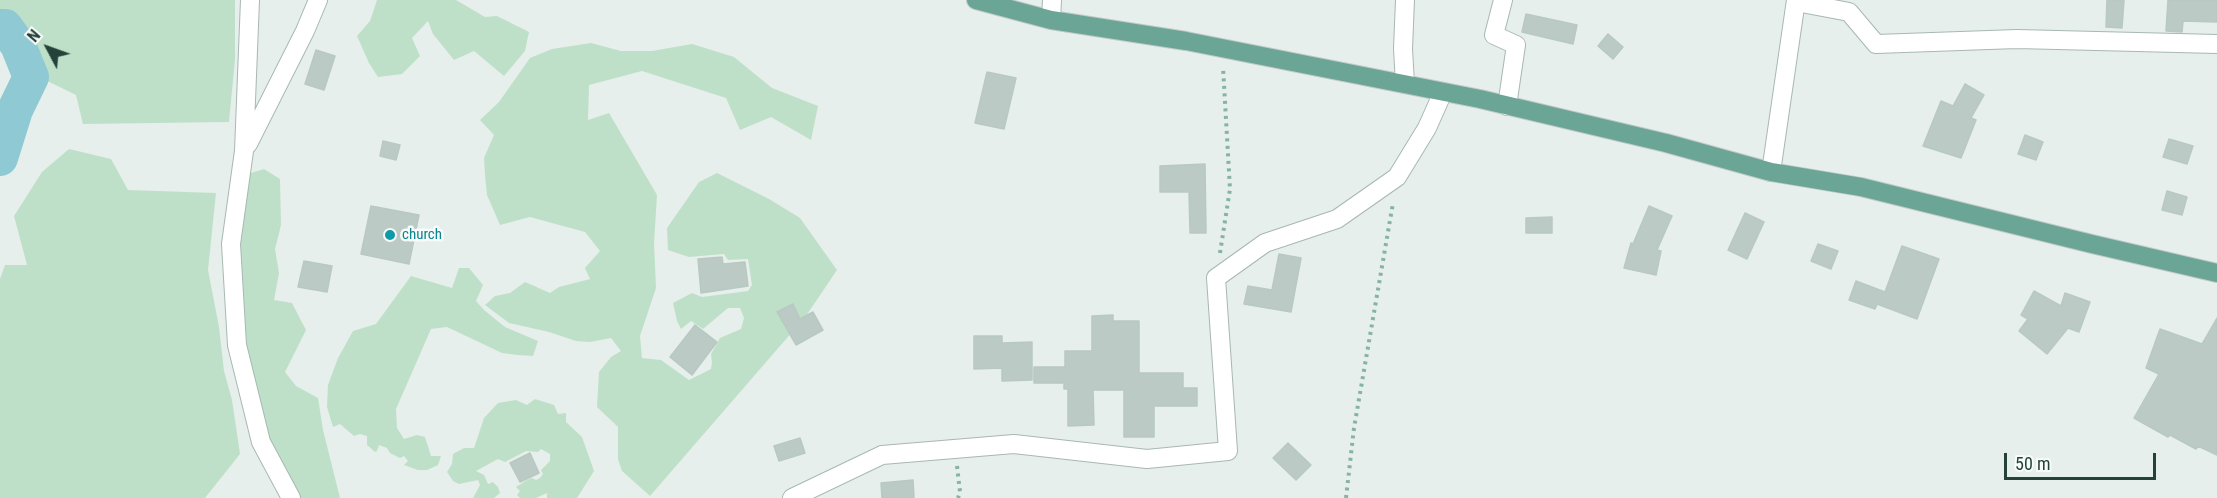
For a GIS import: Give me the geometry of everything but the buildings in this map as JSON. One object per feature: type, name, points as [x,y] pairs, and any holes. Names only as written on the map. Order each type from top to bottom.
[{"type":"main road","points":[[976,0],[1051,20],[1222,48],[1507,106],[1666,143],[1771,172],[1861,187],[2217,273]]},
{"type":"street","points":[[250,0],[244,151],[231,244],[237,345],[261,442],[291,498]]},
{"type":"street","points":[[244,151],[318,0]]},
{"type":"street","points":[[1051,20],[1052,0]]},
{"type":"street","points":[[1405,0],[1403,50],[1405,84]]},
{"type":"street","points":[[1503,0],[1494,35],[1516,45],[1507,106]]},
{"type":"street","points":[[1771,172],[1796,1],[1849,12],[1876,44],[2017,39],[2217,44]]},
{"type":"street","points":[[792,498],[882,455],[1014,444],[1147,459],[1228,451],[1216,278],[1265,243],[1337,219],[1397,177],[1426,128],[1443,92]]},
{"type":"path","points":[[1216,278],[1230,189],[1222,48]]},
{"type":"path","points":[[1346,498],[1354,428],[1397,177]]},
{"type":"path","points":[[954,449],[960,492],[958,498]]},
{"type":"green space","points":[[0,0],[235,0],[235,59],[229,122],[83,124],[76,95],[35,75],[8,23],[0,23]]},
{"type":"green space","points":[[377,0],[456,0],[485,17],[497,16],[529,32],[525,51],[504,76],[474,51],[454,60],[433,34],[428,21],[412,38],[420,56],[402,74],[378,77],[357,36],[370,21]]},
{"type":"green space","points":[[591,43],[621,51],[652,51],[692,44],[734,57],[772,88],[818,106],[811,140],[771,117],[740,130],[726,98],[642,71],[589,85],[588,120],[609,113],[657,195],[654,243],[656,288],[640,336],[642,358],[661,360],[689,380],[711,369],[711,354],[720,338],[741,329],[744,318],[740,308],[728,308],[703,329],[691,321],[681,329],[673,303],[692,293],[702,297],[748,291],[752,285],[748,259],[728,260],[724,254],[689,257],[668,250],[667,228],[699,182],[717,173],[769,199],[800,218],[837,270],[806,316],[650,496],[622,471],[618,459],[618,427],[597,407],[599,372],[611,357],[621,351],[611,338],[590,342],[576,341],[509,323],[485,305],[495,296],[510,293],[525,282],[550,293],[559,287],[590,279],[585,268],[600,251],[585,232],[530,217],[500,225],[487,195],[485,175],[484,158],[494,135],[480,120],[499,102],[530,58],[552,49]]},
{"type":"green space","points":[[69,149],[111,159],[128,190],[216,193],[208,270],[240,454],[205,498],[0,498],[0,279],[5,265],[27,265],[14,216],[42,172]]},
{"type":"green space","points":[[264,169],[280,179],[281,225],[275,249],[279,273],[274,300],[292,303],[306,330],[285,372],[296,386],[318,398],[323,430],[340,498],[293,498],[264,440],[239,319],[238,300],[241,176]]},
{"type":"green space","points":[[459,268],[469,268],[483,285],[476,301],[484,310],[505,327],[538,341],[533,356],[517,355],[502,353],[447,327],[431,329],[396,409],[397,428],[404,439],[417,435],[425,437],[431,456],[441,456],[438,465],[427,470],[418,470],[404,465],[408,461],[404,456],[400,458],[390,453],[387,448],[379,445],[375,452],[367,445],[367,436],[360,434],[354,436],[340,424],[333,427],[327,407],[328,385],[338,358],[353,331],[376,324],[411,276],[452,288]]},
{"type":"green space","points":[[535,399],[554,405],[558,414],[566,413],[566,422],[582,437],[594,471],[577,498],[547,498],[547,493],[536,498],[520,498],[517,495],[520,491],[516,487],[532,478],[536,480],[540,478],[543,474],[541,470],[550,461],[550,454],[541,449],[538,452],[526,451],[505,462],[498,459],[476,471],[484,475],[488,484],[493,482],[500,493],[494,498],[473,498],[480,485],[478,480],[459,484],[453,481],[447,472],[452,464],[453,454],[464,448],[474,448],[484,418],[498,403],[516,400],[527,405]]},
{"type":"waterway","points":[[0,27],[5,27],[18,45],[31,77],[15,110],[0,158]]},
{"type":"place","name":"church","points":[[390,235]]}]
